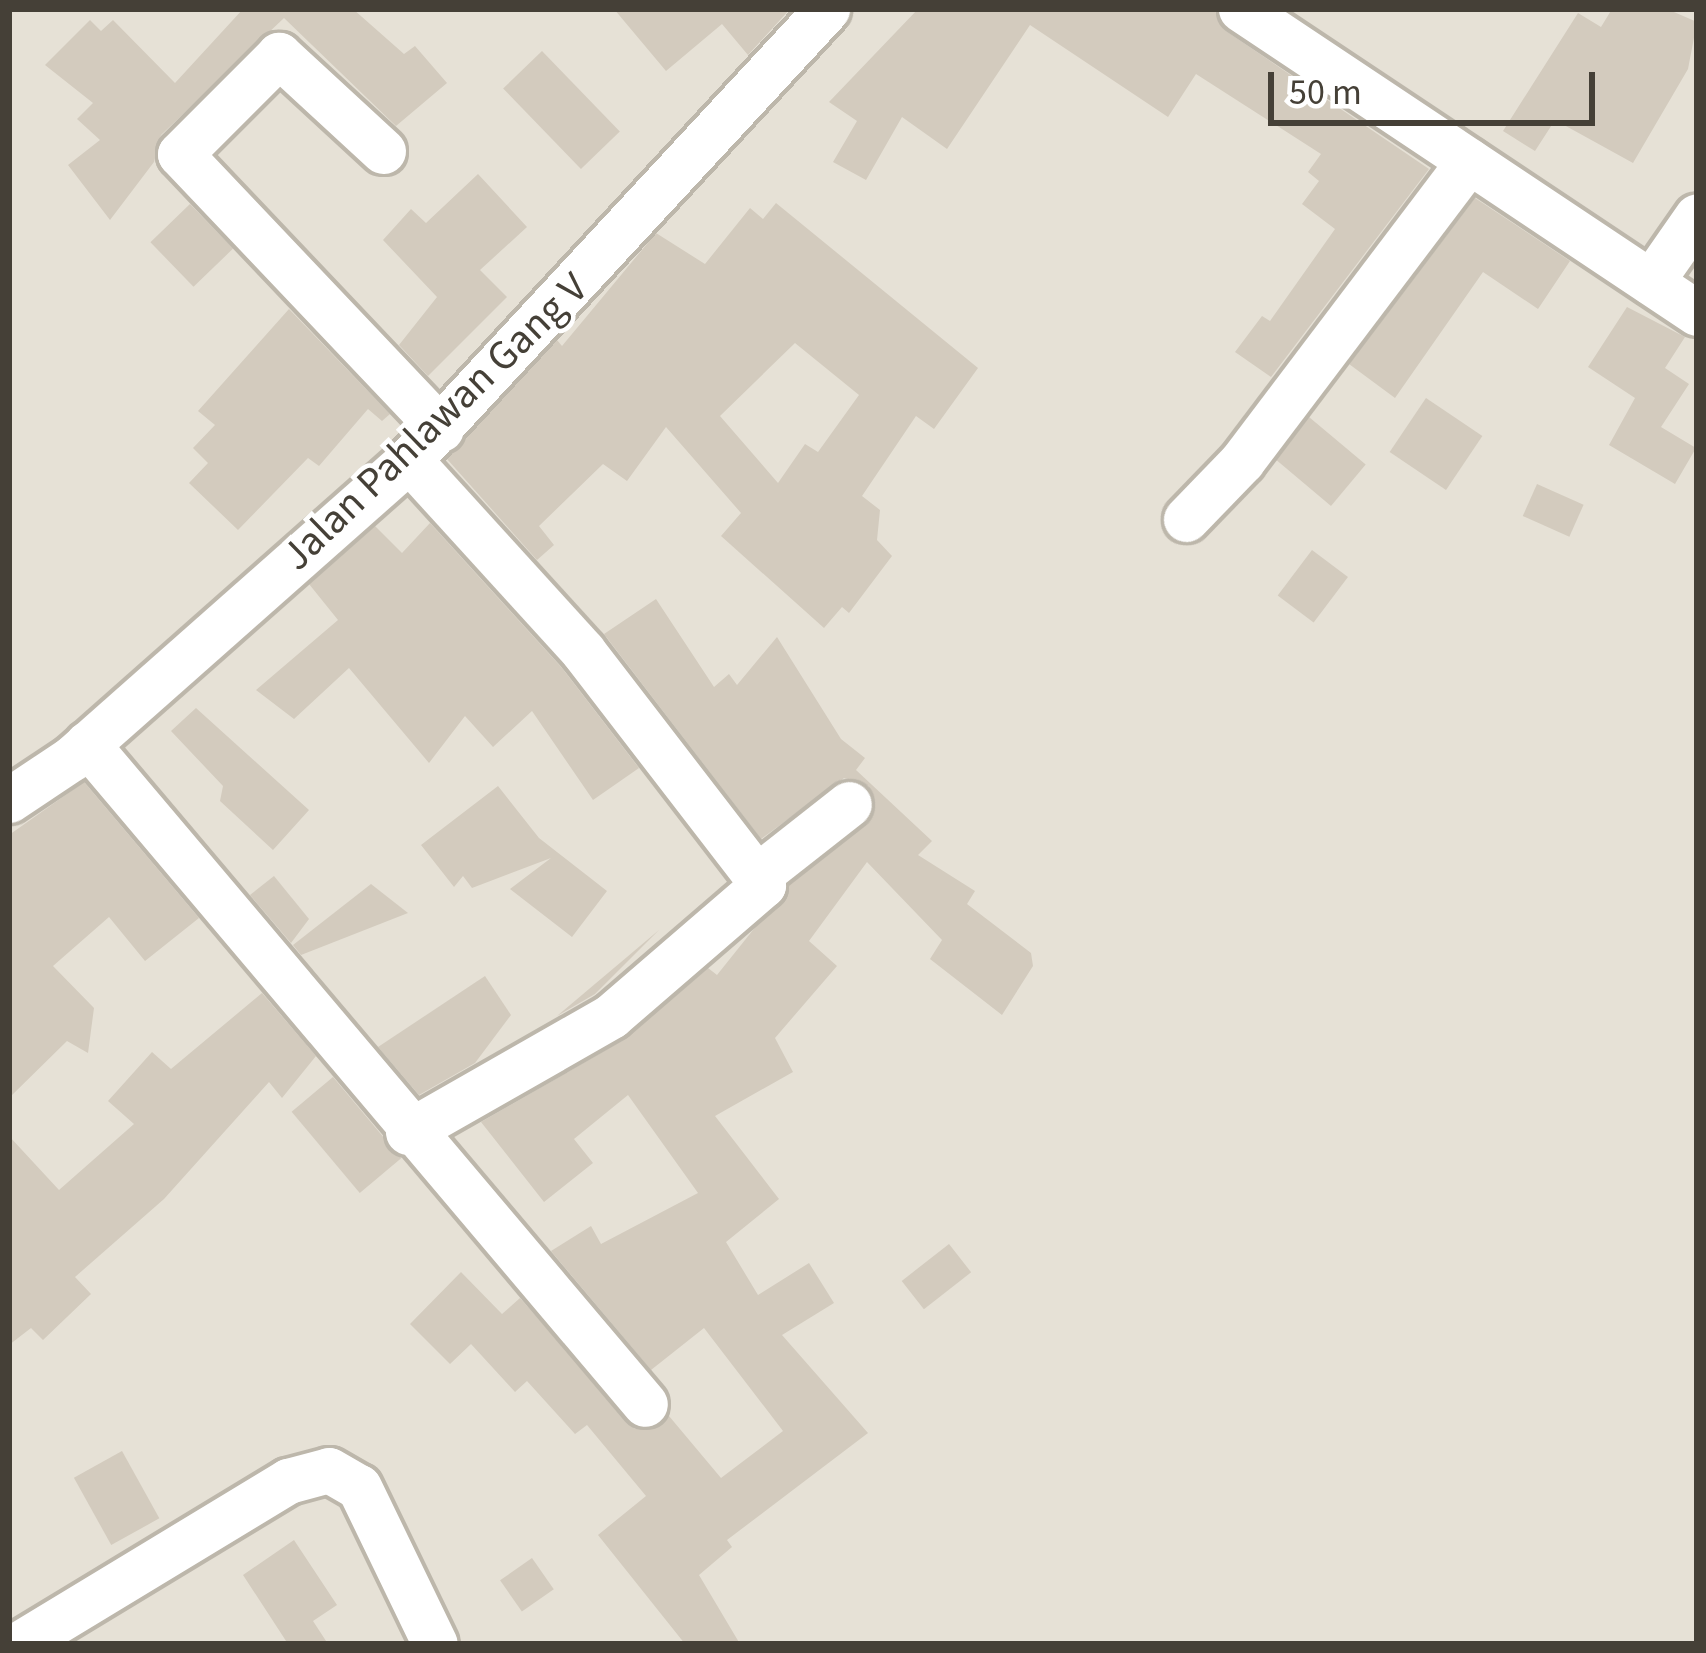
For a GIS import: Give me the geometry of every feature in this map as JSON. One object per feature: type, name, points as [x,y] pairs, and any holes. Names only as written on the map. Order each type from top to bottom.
[{"type":"street","name":"Jalan Pahlawan Gang V","points":[[9,800],[88,744],[425,444],[827,9]]},
{"type":"street","points":[[1241,9],[1697,313]]},
{"type":"street","points":[[383,151],[279,55],[180,154],[425,444],[760,874]]},
{"type":"street","points":[[1186,519],[1242,460],[1469,161]]},
{"type":"street","points":[[1652,282],[1697,216]]},
{"type":"street","points":[[88,744],[408,1132],[645,1404]]},
{"type":"street","points":[[408,1132],[611,1016],[748,907],[760,874],[849,804]]},
{"type":"street","points":[[19,1644],[288,1481],[329,1469],[359,1487],[435,1644]]},
{"type":"shaded area","points":[[9,9],[1697,9],[1697,1644],[9,1644]]},
{"type":"building","points":[[243,9],[353,9],[404,54],[415,46],[447,83],[396,126],[284,18],[161,135],[154,162],[110,220],[68,165],[100,140],[77,119],[93,103],[45,65],[90,20],[101,31],[113,20],[175,83]]},
{"type":"building","points":[[614,9],[790,9],[748,55],[722,24],[666,71]]},
{"type":"building","points":[[918,9],[1214,9],[1226,31],[1429,169],[1271,377],[1235,352],[1262,316],[1270,321],[1335,229],[1302,204],[1319,181],[1308,172],[1321,154],[1196,74],[1168,117],[1030,25],[947,149],[902,117],[866,180],[833,162],[857,121],[829,102]]},
{"type":"building","points":[[1612,9],[1667,9],[1697,22],[1688,69],[1633,163],[1555,120],[1535,151],[1503,131],[1578,13],[1601,27]]},
{"type":"building","points":[[542,51],[620,132],[581,169],[503,89]]},
{"type":"building","points":[[478,174],[527,227],[480,270],[507,297],[428,376],[399,345],[437,297],[383,240],[411,209],[426,223]]},
{"type":"building","points":[[1475,198],[1570,261],[1538,309],[1483,272],[1395,398],[1349,364]]},
{"type":"building","points":[[776,203],[978,368],[934,429],[916,416],[862,496],[880,510],[877,540],[892,556],[849,613],[842,607],[824,628],[721,536],[741,513],[666,427],[627,481],[603,464],[539,526],[554,545],[537,560],[447,459],[557,340],[562,346],[656,233],[705,264],[750,208],[763,219]],"holes":[[[795,343],[859,395],[818,452],[805,444],[778,483],[720,416]]]},
{"type":"building","points":[[190,204],[233,249],[194,287],[150,242]]},
{"type":"building","points":[[1627,307],[1685,337],[1665,368],[1689,384],[1661,427],[1696,448],[1675,484],[1609,445],[1635,398],[1588,367]]},
{"type":"building","points":[[289,309],[390,414],[382,421],[368,409],[319,466],[308,458],[238,530],[189,483],[208,463],[193,448],[215,425],[198,411]]},
{"type":"building","points":[[1426,398],[1482,436],[1446,490],[1390,452]]},
{"type":"building","points":[[1309,417],[1366,465],[1331,506],[1274,458]]},
{"type":"building","points":[[1537,484],[1584,505],[1569,537],[1523,516]]},
{"type":"building","points":[[430,523],[562,668],[639,768],[593,800],[532,711],[493,747],[465,716],[429,763],[349,668],[294,719],[256,690],[338,620],[309,584],[375,526],[402,553]]},
{"type":"building","points":[[1312,550],[1348,577],[1314,623],[1278,596]]},
{"type":"building","points":[[656,599],[714,687],[729,674],[737,685],[777,637],[841,739],[865,758],[856,770],[932,841],[918,855],[975,891],[967,904],[1031,953],[1033,966],[1002,1015],[930,959],[942,940],[867,862],[809,941],[837,966],[775,1038],[793,1072],[715,1116],[779,1199],[726,1242],[758,1295],[809,1263],[834,1303],[782,1335],[868,1433],[727,1540],[732,1547],[699,1575],[740,1644],[685,1644],[598,1535],[646,1496],[587,1425],[575,1434],[527,1381],[515,1392],[471,1344],[450,1364],[410,1324],[461,1272],[502,1314],[520,1298],[635,1429],[669,1416],[721,1478],[783,1431],[704,1328],[651,1370],[551,1251],[591,1226],[601,1244],[698,1193],[628,1095],[574,1139],[593,1163],[544,1202],[481,1122],[625,1039],[708,968],[717,975],[789,885],[874,813],[869,786],[844,778],[761,839],[604,634]]},
{"type":"building","points":[[196,708],[309,810],[273,850],[220,801],[223,786],[171,731]]},
{"type":"building","points":[[84,782],[199,918],[145,961],[109,917],[53,966],[94,1008],[88,1053],[67,1041],[9,1098],[9,835]]},
{"type":"building","points":[[498,786],[539,838],[607,891],[572,937],[510,889],[551,858],[472,888],[463,876],[454,887],[421,845]]},
{"type":"building","points":[[274,876],[309,919],[291,943],[250,895]]},
{"type":"building","points":[[371,884],[408,913],[301,955],[293,945]]},
{"type":"building","points":[[659,930],[595,994],[557,1016]]},
{"type":"building","points":[[485,976],[511,1015],[475,1063],[419,1095],[378,1047]]},
{"type":"building","points":[[262,993],[316,1056],[282,1098],[269,1082],[164,1199],[75,1277],[91,1294],[43,1340],[31,1328],[9,1345],[9,1136],[59,1190],[134,1124],[108,1101],[152,1052],[171,1069]]},
{"type":"building","points":[[333,1077],[401,1158],[360,1193],[292,1112]]},
{"type":"building","points":[[949,1244],[971,1272],[924,1309],[902,1281]]},
{"type":"building","points":[[122,1451],[159,1518],[111,1545],[74,1478]]},
{"type":"building","points":[[294,1540],[337,1605],[313,1621],[328,1644],[288,1644],[243,1575]]},
{"type":"building","points":[[532,1558],[554,1589],[522,1611],[500,1580]]}]
